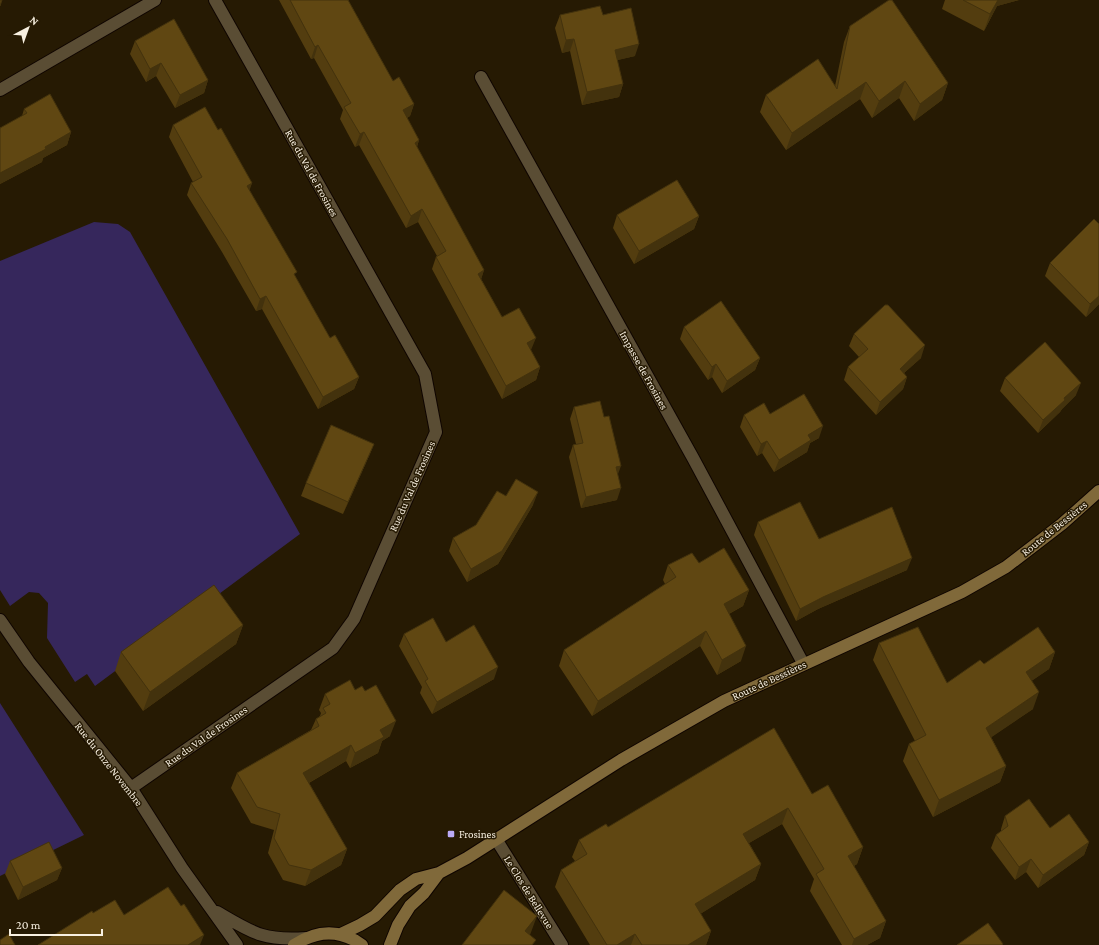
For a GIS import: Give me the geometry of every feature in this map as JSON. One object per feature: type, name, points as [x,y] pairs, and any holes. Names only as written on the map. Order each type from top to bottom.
[{"type":"main road","name":"Route de Bessières","points":[[340,934],[375,916],[400,890],[416,878],[439,872],[467,858],[621,760],[724,701],[962,592],[1006,567],[1062,524],[1099,491]]},
{"type":"main road","name":"Route de Bessières","points":[[390,945],[398,925],[410,906],[424,893],[439,872]]},
{"type":"main road","points":[[294,945],[317,934],[340,934],[362,945]]},
{"type":"street","points":[[0,90],[156,0]]},
{"type":"street","name":"Rue du Val de Frosines","points":[[131,788],[333,648],[354,619],[436,432],[425,374],[215,0]]},
{"type":"street","name":"Impasse de Frosines","points":[[481,77],[693,458],[803,664]]},
{"type":"street","name":"Rue du Onze Novembre","points":[[0,620],[29,662],[131,788],[182,868],[237,945]]},
{"type":"street","name":"Le Clos de Bellevue","points":[[496,839],[562,945]]},
{"type":"street","name":"Rue du Onze Novembre","points":[[214,911],[255,934],[281,940],[306,938]]},
{"type":"shaded area","points":[[94,222],[118,224],[130,232],[300,534],[95,686],[87,674],[75,682],[47,638],[48,603],[39,593],[29,592],[10,606],[0,590],[0,261]]},
{"type":"shaded area","points":[[0,703],[84,835],[0,876]]},
{"type":"building","points":[[290,0],[348,0],[393,81],[399,77],[414,104],[403,110],[419,140],[415,143],[484,270],[478,274],[502,317],[519,308],[536,338],[527,343],[540,367],[506,386],[436,257],[446,251],[422,209],[411,216],[364,132],[360,134],[344,107],[351,103],[318,45],[315,47]]},
{"type":"building","points":[[889,0],[892,0],[948,83],[920,104],[905,81],[879,101],[866,82],[792,133],[766,95],[818,59],[837,89],[850,26]]},
{"type":"building","points":[[963,0],[998,0],[990,14]]},
{"type":"building","points":[[600,6],[603,15],[631,8],[639,44],[615,50],[623,84],[587,92],[574,39],[566,40],[560,15]]},
{"type":"building","points":[[174,19],[208,80],[180,95],[161,63],[150,69],[135,41]]},
{"type":"building","points":[[50,94],[71,132],[45,147],[46,149],[0,173],[0,128],[27,113],[24,109]]},
{"type":"building","points":[[205,107],[218,130],[221,128],[252,183],[247,186],[297,272],[294,274],[330,338],[335,335],[359,377],[323,397],[266,296],[260,299],[227,239],[191,183],[202,177],[173,125]]},
{"type":"building","points":[[677,180],[699,216],[639,251],[617,215]]},
{"type":"building","points":[[1094,219],[1099,224],[1099,296],[1090,304],[1050,263]]},
{"type":"building","points":[[721,301],[760,358],[727,381],[716,364],[712,367],[684,327]]},
{"type":"building","points":[[885,305],[888,305],[925,345],[900,369],[907,377],[880,402],[848,367],[868,349],[854,334]]},
{"type":"building","points":[[1045,342],[1081,383],[1043,420],[1005,378]]},
{"type":"building","points":[[804,394],[823,426],[808,435],[811,440],[779,460],[767,441],[761,444],[744,415],[764,403],[770,414]]},
{"type":"building","points":[[600,401],[604,417],[609,416],[621,466],[616,467],[621,488],[586,497],[573,445],[583,443],[574,407]]},
{"type":"building","points":[[331,425],[374,444],[348,502],[306,483]]},
{"type":"building","points":[[516,479],[538,492],[502,551],[471,569],[453,538],[476,525],[497,491],[506,496]]},
{"type":"building","points":[[800,502],[819,539],[892,507],[912,558],[823,597],[800,609],[758,522]]},
{"type":"building","points":[[724,548],[749,590],[724,604],[746,646],[722,660],[706,631],[598,701],[564,650],[676,577],[668,565],[692,553],[699,563]]},
{"type":"building","points":[[214,585],[243,625],[150,692],[121,652]]},
{"type":"building","points":[[433,618],[446,642],[474,625],[498,667],[437,702],[425,681],[428,679],[404,634]]},
{"type":"building","points":[[918,627],[947,683],[980,660],[984,664],[1038,627],[1055,652],[1026,672],[1039,692],[986,728],[1006,766],[939,800],[909,744],[926,735],[879,643]]},
{"type":"building","points":[[350,680],[355,690],[362,686],[365,691],[376,685],[396,721],[380,730],[384,737],[355,753],[351,745],[303,773],[347,849],[311,870],[289,865],[274,838],[280,814],[257,807],[237,773],[319,726],[316,719],[326,713],[323,708],[330,704],[325,694]]},
{"type":"building","points":[[774,728],[812,794],[828,785],[863,847],[848,856],[886,921],[854,939],[816,874],[824,869],[788,808],[743,834],[761,864],[695,904],[711,931],[688,945],[642,945],[635,934],[617,945],[607,945],[561,870],[587,854],[579,840],[606,824],[608,827]]},
{"type":"building","points":[[1029,799],[1050,828],[1069,814],[1089,842],[1043,875],[1031,859],[1019,867],[996,835],[1008,826],[1005,816]]},
{"type":"building","points":[[49,842],[62,868],[23,887],[10,861]]},
{"type":"building","points":[[168,887],[181,906],[184,904],[204,935],[188,945],[38,945],[92,911],[93,913],[115,900],[124,915]]},
{"type":"building","points":[[504,890],[537,916],[525,931],[536,940],[532,945],[462,945]]},
{"type":"building","points":[[988,923],[1003,944],[1002,945],[957,945]]},
{"type":"building","points":[[9,934],[15,945],[0,945],[0,940]]},
{"type":"place","name":"Frosines","points":[[451,834]]}]
